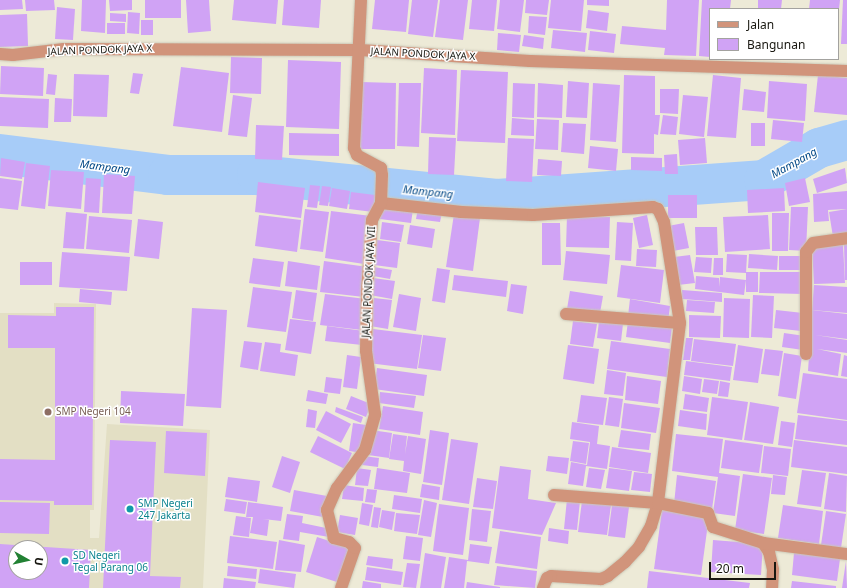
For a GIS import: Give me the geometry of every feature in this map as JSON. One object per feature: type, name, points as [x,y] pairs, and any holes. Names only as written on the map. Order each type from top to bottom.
[{"type":"street","name":"JALAN PONDOK JAYA VII","points":[[341,588],[353,552],[353,544],[334,538],[327,510],[337,488],[365,450],[375,414],[366,351],[366,322],[372,220],[381,199],[382,175],[380,168],[357,155],[354,148],[360,50],[361,0]]},
{"type":"street","name":"JALAN PONDOK JAYA X","points":[[0,54],[13,55],[72,48],[360,50],[530,61],[847,72]]},
{"type":"street","points":[[381,199],[461,212],[533,215],[653,207],[658,209],[664,222],[680,323],[658,504],[651,526],[639,547],[618,570],[601,579],[551,576],[547,578],[543,588]]},
{"type":"street","points":[[806,354],[806,252],[813,243],[847,238]]},
{"type":"street","points":[[566,314],[680,323]]},
{"type":"street","points":[[554,495],[658,504],[708,513],[713,527],[763,543],[847,554]]},
{"type":"street","points":[[763,543],[769,552],[773,570],[772,588]]},
{"type":"shaded area","points":[[54,303],[96,304],[94,510],[90,510],[90,538],[99,538],[107,424],[210,430],[203,588],[0,588],[0,313],[54,313]]},
{"type":"building","points":[[0,0],[22,0],[23,9],[0,10]]},
{"type":"building","points":[[25,0],[54,0],[55,10],[26,11]]},
{"type":"building","points":[[82,0],[106,0],[105,33],[81,31]]},
{"type":"building","points":[[109,0],[132,0],[132,10],[110,11]]},
{"type":"building","points":[[145,0],[181,0],[181,18],[145,18]]},
{"type":"building","points":[[186,0],[209,0],[211,31],[188,33]]},
{"type":"building","points":[[234,0],[278,0],[276,24],[232,20]]},
{"type":"building","points":[[284,0],[321,0],[319,28],[282,25]]},
{"type":"building","points":[[375,0],[409,0],[406,32],[372,29]]},
{"type":"building","points":[[412,0],[438,0],[433,37],[408,34]]},
{"type":"building","points":[[440,0],[468,0],[463,40],[435,37]]},
{"type":"building","points":[[472,0],[497,0],[494,31],[469,29]]},
{"type":"building","points":[[500,0],[524,0],[520,32],[497,29]]},
{"type":"building","points":[[526,0],[549,0],[547,15],[525,13]]},
{"type":"building","points":[[551,0],[584,0],[581,31],[548,28]]},
{"type":"building","points":[[587,0],[609,0],[609,6],[587,5]]},
{"type":"building","points":[[667,0],[699,0],[696,56],[664,55],[665,48],[620,44],[622,26],[666,30]]},
{"type":"building","points":[[702,0],[731,0],[730,8],[709,8],[709,57],[699,56]]},
{"type":"building","points":[[758,0],[782,0],[781,8],[758,8]]},
{"type":"building","points":[[810,0],[840,0],[839,9],[809,8]]},
{"type":"building","points":[[843,0],[847,0],[847,44],[841,44]]},
{"type":"building","points":[[57,7],[75,9],[73,40],[55,39]]},
{"type":"building","points":[[588,10],[609,13],[607,31],[586,28]]},
{"type":"building","points":[[128,12],[140,13],[139,34],[127,33]]},
{"type":"building","points":[[110,13],[126,14],[126,22],[110,21]]},
{"type":"building","points":[[27,14],[28,46],[0,47],[0,15]]},
{"type":"building","points":[[529,16],[547,17],[545,35],[528,33]]},
{"type":"building","points":[[141,20],[153,20],[153,35],[141,35]]},
{"type":"building","points":[[107,23],[125,23],[125,34],[107,34]]},
{"type":"building","points":[[553,30],[587,33],[585,52],[551,48]]},
{"type":"building","points":[[590,31],[616,34],[614,53],[588,50]]},
{"type":"building","points":[[498,33],[521,35],[519,52],[497,50]]},
{"type":"building","points":[[524,35],[544,38],[543,49],[522,46]]},
{"type":"building","points":[[231,57],[262,58],[261,94],[230,93]]},
{"type":"building","points":[[288,60],[341,62],[339,129],[286,127]]},
{"type":"building","points":[[1,66],[44,68],[43,96],[0,94]]},
{"type":"building","points":[[181,67],[229,73],[222,132],[173,126]]},
{"type":"building","points":[[424,68],[457,70],[455,135],[421,133]]},
{"type":"building","points":[[461,70],[508,72],[505,143],[457,141]]},
{"type":"building","points":[[133,73],[143,74],[139,94],[130,93]]},
{"type":"building","points":[[48,74],[57,75],[55,95],[46,94]]},
{"type":"building","points":[[74,74],[109,75],[107,117],[73,116]]},
{"type":"building","points":[[624,75],[655,76],[655,115],[660,115],[658,135],[654,134],[654,154],[622,153]]},
{"type":"building","points":[[713,75],[741,78],[736,138],[707,136]]},
{"type":"building","points":[[818,75],[847,78],[847,115],[814,112]]},
{"type":"building","points":[[568,81],[589,83],[587,118],[566,117]]},
{"type":"building","points":[[769,81],[807,84],[805,121],[767,118]]},
{"type":"building","points":[[361,82],[396,83],[395,149],[360,149]]},
{"type":"building","points":[[399,83],[421,83],[419,147],[397,146]]},
{"type":"building","points":[[513,83],[535,84],[534,118],[512,117]]},
{"type":"building","points":[[538,83],[563,85],[562,118],[537,117]]},
{"type":"building","points":[[593,83],[620,85],[616,142],[590,140]]},
{"type":"building","points":[[660,89],[679,89],[678,114],[660,113]]},
{"type":"building","points":[[744,89],[766,92],[764,112],[742,110]]},
{"type":"building","points":[[233,95],[252,98],[247,137],[228,135]]},
{"type":"building","points":[[683,95],[708,97],[704,137],[679,134]]},
{"type":"building","points":[[0,97],[49,99],[48,128],[0,126]]},
{"type":"building","points":[[55,98],[72,99],[71,122],[54,122]]},
{"type":"building","points":[[663,115],[678,117],[676,135],[660,134]]},
{"type":"building","points":[[512,118],[534,120],[534,136],[511,135]]},
{"type":"building","points":[[537,119],[559,120],[558,150],[535,149]]},
{"type":"building","points":[[773,120],[804,123],[802,142],[771,139]]},
{"type":"building","points":[[563,123],[586,124],[584,154],[561,152]]},
{"type":"building","points":[[751,123],[765,123],[765,146],[751,146]]},
{"type":"building","points":[[256,125],[284,126],[282,160],[255,159]]},
{"type":"building","points":[[289,133],[339,134],[339,156],[289,155]]},
{"type":"building","points":[[429,137],[456,138],[454,175],[428,174]]},
{"type":"building","points":[[508,138],[534,139],[532,182],[506,181]]},
{"type":"building","points":[[705,138],[707,163],[680,165],[678,140]]},
{"type":"building","points":[[590,146],[618,149],[616,171],[588,168]]},
{"type":"building","points":[[677,154],[678,174],[665,174],[664,155]]},
{"type":"building","points":[[631,157],[662,158],[662,171],[631,170]]},
{"type":"building","points":[[1,158],[25,162],[22,179],[0,176]]},
{"type":"building","points":[[538,159],[562,161],[561,176],[537,175]]},
{"type":"building","points":[[26,163],[50,166],[45,209],[21,206]]},
{"type":"building","points":[[845,168],[847,183],[817,193],[813,179]]},
{"type":"building","points":[[51,170],[84,172],[81,209],[48,206]]},
{"type":"building","points":[[104,174],[135,176],[132,214],[102,213]]},
{"type":"building","points":[[0,178],[22,181],[18,210],[0,208]]},
{"type":"building","points":[[86,178],[101,179],[99,213],[84,212]]},
{"type":"building","points":[[805,178],[810,202],[789,206],[785,183]]},
{"type":"building","points":[[258,182],[305,188],[301,218],[255,212]]},
{"type":"building","points":[[310,185],[320,186],[317,208],[307,207]]},
{"type":"building","points":[[322,186],[331,187],[328,206],[319,205]]},
{"type":"building","points":[[332,188],[350,191],[347,209],[329,206]]},
{"type":"building","points":[[784,188],[785,211],[748,213],[747,190]]},
{"type":"building","points":[[847,191],[847,209],[828,210],[829,221],[814,222],[813,194]]},
{"type":"building","points":[[351,192],[375,195],[373,212],[349,209]]},
{"type":"building","points":[[668,195],[697,195],[697,218],[668,218]]},
{"type":"building","points":[[382,205],[413,209],[411,223],[380,219]]},
{"type":"building","points":[[791,207],[808,207],[806,251],[789,250]]},
{"type":"building","points":[[418,208],[442,212],[440,222],[416,219]]},
{"type":"building","points":[[305,209],[329,212],[323,252],[300,249]]},
{"type":"building","points":[[847,209],[847,235],[833,237],[829,212]]},
{"type":"building","points":[[331,211],[371,216],[364,264],[325,258]]},
{"type":"building","points":[[66,212],[87,214],[84,249],[63,248]]},
{"type":"building","points":[[772,213],[789,213],[788,251],[772,251]]},
{"type":"building","points":[[454,214],[480,218],[473,271],[446,267]]},
{"type":"building","points":[[259,215],[301,220],[297,252],[255,246]]},
{"type":"building","points":[[567,215],[610,217],[609,248],[566,247]]},
{"type":"building","points":[[647,215],[653,245],[639,248],[633,218]]},
{"type":"building","points":[[768,215],[770,249],[725,252],[723,217]]},
{"type":"building","points":[[89,216],[132,220],[129,253],[86,249]]},
{"type":"building","points":[[138,219],[163,222],[159,259],[134,256]]},
{"type":"building","points":[[382,222],[404,225],[401,242],[380,239]]},
{"type":"building","points":[[617,222],[633,223],[631,261],[615,260]]},
{"type":"building","points":[[542,223],[560,223],[561,265],[542,265]]},
{"type":"building","points":[[684,223],[689,248],[673,251],[668,226]]},
{"type":"building","points":[[410,225],[435,229],[432,248],[407,244]]},
{"type":"building","points":[[695,227],[717,227],[718,255],[696,255]]},
{"type":"building","points":[[377,240],[400,243],[397,268],[374,265]]},
{"type":"building","points":[[844,244],[847,244],[847,280],[845,280]]},
{"type":"building","points":[[843,245],[845,283],[814,284],[812,247]]},
{"type":"building","points":[[637,249],[657,250],[656,267],[636,266]]},
{"type":"building","points":[[566,251],[610,255],[607,284],[563,280]]},
{"type":"building","points":[[62,252],[130,257],[127,291],[59,287]]},
{"type":"building","points":[[727,254],[747,255],[746,273],[726,272]]},
{"type":"building","points":[[749,254],[778,256],[777,270],[748,268]]},
{"type":"building","points":[[690,255],[695,283],[678,285],[674,257]]},
{"type":"building","points":[[779,256],[804,256],[804,270],[779,270]]},
{"type":"building","points":[[696,257],[712,258],[711,273],[694,272]]},
{"type":"building","points":[[253,258],[284,262],[280,287],[249,283]]},
{"type":"building","points":[[714,258],[723,258],[723,275],[713,275]]},
{"type":"building","points":[[288,261],[320,266],[317,290],[285,286]]},
{"type":"building","points":[[324,261],[368,267],[364,297],[320,292]]},
{"type":"building","points":[[20,262],[52,262],[52,285],[20,285]]},
{"type":"building","points":[[621,265],[664,270],[660,303],[617,297]]},
{"type":"building","points":[[374,267],[392,270],[390,279],[373,276]]},
{"type":"building","points":[[437,268],[450,270],[445,303],[432,301]]},
{"type":"building","points":[[746,272],[758,272],[758,292],[746,292]]},
{"type":"building","points":[[760,272],[804,272],[803,294],[759,293]]},
{"type":"building","points":[[454,275],[508,281],[506,297],[452,290]]},
{"type":"building","points":[[696,276],[719,278],[719,287],[720,277],[746,280],[744,295],[695,289]]},
{"type":"building","points":[[373,278],[395,281],[392,299],[370,295]]},
{"type":"building","points":[[511,284],[527,286],[523,314],[507,311]]},
{"type":"building","points":[[814,285],[847,287],[847,313],[812,310]]},
{"type":"building","points":[[253,287],[292,292],[286,332],[247,327]]},
{"type":"building","points":[[80,289],[112,292],[111,305],[79,302]]},
{"type":"building","points":[[296,290],[317,293],[313,321],[292,318]]},
{"type":"building","points":[[682,290],[722,293],[722,302],[682,299]]},
{"type":"building","points":[[570,291],[603,296],[600,313],[567,309]]},
{"type":"building","points":[[325,294],[366,299],[362,330],[320,325]]},
{"type":"building","points":[[399,294],[421,298],[416,331],[393,327]]},
{"type":"building","points":[[753,295],[774,296],[772,338],[751,337]]},
{"type":"building","points":[[374,298],[392,300],[388,329],[370,326]]},
{"type":"building","points":[[724,298],[750,299],[749,338],[723,337]]},
{"type":"building","points":[[630,299],[670,306],[668,322],[628,316]]},
{"type":"building","points":[[687,300],[715,302],[714,313],[686,311]]},
{"type":"building","points":[[56,307],[94,307],[92,505],[54,505],[54,501],[0,500],[0,459],[55,460],[55,348],[8,348],[8,315],[56,316]]},
{"type":"building","points":[[192,308],[227,310],[221,408],[186,406]]},
{"type":"building","points":[[776,310],[803,313],[801,331],[774,328]]},
{"type":"building","points":[[812,310],[847,314],[847,339],[815,335],[847,340],[847,353],[817,349],[841,354],[838,376],[808,371]]},
{"type":"building","points":[[689,315],[721,316],[720,338],[689,337]]},
{"type":"building","points":[[290,319],[316,322],[311,354],[285,350]]},
{"type":"building","points":[[573,321],[597,324],[593,347],[570,344]]},
{"type":"building","points":[[599,321],[623,324],[621,341],[597,338]]},
{"type":"building","points":[[628,321],[672,327],[670,343],[626,337]]},
{"type":"building","points":[[327,326],[364,331],[362,345],[325,341]]},
{"type":"building","points":[[373,329],[422,335],[417,369],[368,363]]},
{"type":"building","points":[[784,333],[805,336],[803,350],[782,347]]},
{"type":"building","points":[[423,335],[446,338],[441,371],[418,368]]},
{"type":"building","points":[[686,338],[693,338],[690,360],[683,360]]},
{"type":"building","points":[[694,339],[736,344],[733,366],[691,361]]},
{"type":"building","points":[[244,341],[262,343],[258,370],[240,367]]},
{"type":"building","points":[[611,341],[670,349],[667,377],[607,369]]},
{"type":"building","points":[[265,342],[281,344],[280,352],[298,355],[295,376],[260,371]]},
{"type":"building","points":[[568,345],[599,349],[594,384],[563,379]]},
{"type":"building","points":[[738,345],[763,349],[758,383],[733,380]]},
{"type":"building","points":[[765,349],[783,351],[779,376],[761,374]]},
{"type":"building","points":[[784,353],[802,356],[796,399],[778,396]]},
{"type":"building","points":[[347,355],[361,357],[357,389],[343,387]]},
{"type":"building","points":[[844,355],[847,356],[847,377],[841,376]]},
{"type":"building","points":[[686,361],[732,367],[730,381],[684,375]]},
{"type":"building","points":[[377,368],[427,375],[424,396],[374,389]]},
{"type":"building","points":[[607,370],[626,373],[623,396],[604,394]]},
{"type":"building","points":[[803,373],[847,379],[847,420],[797,413]]},
{"type":"building","points":[[627,376],[661,381],[658,404],[625,400]]},
{"type":"building","points":[[684,376],[702,379],[700,394],[682,391]]},
{"type":"building","points":[[326,377],[342,379],[340,394],[324,392]]},
{"type":"building","points":[[704,379],[719,381],[717,394],[702,392]]},
{"type":"building","points":[[720,381],[730,383],[728,397],[718,396]]},
{"type":"building","points":[[308,390],[328,394],[326,404],[306,401]]},
{"type":"building","points":[[121,391],[185,394],[183,426],[120,423]]},
{"type":"building","points":[[380,392],[416,396],[414,408],[379,403]]},
{"type":"building","points":[[685,394],[709,398],[707,412],[683,409]]},
{"type":"building","points":[[581,395],[607,398],[603,425],[577,422]]},
{"type":"building","points":[[351,396],[371,404],[366,417],[346,409]]},
{"type":"building","points":[[609,397],[623,399],[619,427],[605,425]]},
{"type":"building","points":[[712,397],[748,402],[742,440],[707,435]]},
{"type":"building","points":[[750,402],[779,407],[773,444],[744,440]]},
{"type":"building","points":[[624,403],[660,408],[656,433],[621,428]]},
{"type":"building","points":[[383,406],[423,412],[420,435],[379,429]]},
{"type":"building","points":[[336,407],[363,417],[361,423],[335,412]]},
{"type":"building","points":[[308,409],[317,411],[315,428],[306,427]]},
{"type":"building","points":[[680,410],[707,414],[706,430],[678,426]]},
{"type":"building","points":[[326,411],[351,424],[341,443],[316,430]]},
{"type":"building","points":[[798,415],[847,421],[847,445],[795,439]]},
{"type":"building","points":[[781,421],[795,423],[792,447],[778,445]]},
{"type":"building","points":[[572,422],[599,426],[597,444],[610,446],[607,469],[586,466],[583,486],[568,484],[571,462],[587,465],[590,442],[570,439]]},
{"type":"building","points":[[353,423],[366,425],[362,453],[349,451]]},
{"type":"building","points":[[371,430],[392,433],[389,458],[368,455]]},
{"type":"building","points":[[430,430],[449,433],[442,485],[423,482]]},
{"type":"building","points":[[621,430],[651,434],[649,450],[618,447]]},
{"type":"building","points":[[166,431],[207,433],[205,476],[164,473]]},
{"type":"building","points":[[393,434],[407,436],[405,454],[408,436],[426,439],[421,474],[403,471],[404,461],[389,459]]},
{"type":"building","points":[[676,434],[723,439],[719,473],[740,476],[735,516],[713,513],[718,477],[672,471]]},
{"type":"building","points":[[318,436],[352,453],[345,469],[310,452]]},
{"type":"building","points":[[451,439],[478,443],[469,504],[442,500]]},
{"type":"building","name":"SMP Negeri 247 Jakarta","points":[[110,440],[156,442],[150,576],[181,577],[180,588],[103,588]]},
{"type":"building","points":[[725,440],[763,445],[759,473],[721,468]]},
{"type":"building","points":[[794,440],[847,447],[847,474],[791,467]]},
{"type":"building","points":[[573,441],[589,443],[586,464],[570,461]]},
{"type":"building","points":[[764,446],[791,449],[788,476],[761,473]]},
{"type":"building","points":[[612,447],[651,453],[648,473],[609,467]]},
{"type":"building","points":[[282,456],[300,462],[290,493],[272,487]]},
{"type":"building","points":[[363,456],[379,458],[378,467],[362,465]]},
{"type":"building","points":[[548,456],[569,458],[567,474],[546,471]]},
{"type":"building","points":[[500,466],[531,470],[528,499],[556,503],[542,535],[492,528]]},
{"type":"building","points":[[357,468],[371,470],[368,486],[355,485]]},
{"type":"building","points":[[377,468],[410,473],[407,493],[374,489]]},
{"type":"building","points":[[589,468],[605,470],[601,489],[586,487]]},
{"type":"building","points":[[609,468],[632,471],[629,491],[606,488]]},
{"type":"building","points":[[802,470],[826,473],[821,507],[797,504]]},
{"type":"building","points":[[634,472],[652,474],[650,492],[631,490]]},
{"type":"building","points":[[829,473],[847,476],[846,512],[824,509]]},
{"type":"building","points":[[743,474],[772,478],[764,534],[735,530]]},
{"type":"building","points":[[677,475],[716,481],[712,509],[674,504]]},
{"type":"building","points":[[773,475],[787,477],[785,495],[771,494]]},
{"type":"building","points":[[228,477],[260,481],[257,502],[225,497]]},
{"type":"building","points":[[477,478],[497,481],[493,509],[473,507]]},
{"type":"building","points":[[422,484],[440,487],[439,500],[420,497]]},
{"type":"building","points":[[344,485],[364,488],[363,501],[342,499]]},
{"type":"building","points":[[367,489],[377,490],[375,503],[365,502]]},
{"type":"building","points":[[294,490],[327,496],[323,517],[290,511]]},
{"type":"building","points":[[394,495],[422,499],[420,513],[392,509]]},
{"type":"building","points":[[226,499],[247,502],[245,514],[224,511]]},
{"type":"building","points":[[567,499],[580,501],[577,530],[564,529]]},
{"type":"building","points":[[424,500],[437,503],[431,537],[418,535]]},
{"type":"building","points":[[582,501],[611,505],[607,535],[578,532]]},
{"type":"building","points":[[0,502],[50,503],[49,534],[0,533]]},
{"type":"building","points":[[248,502],[283,507],[281,521],[263,519],[269,520],[267,536],[250,533],[253,517],[246,517]]},
{"type":"building","points":[[362,503],[373,505],[369,526],[359,524]]},
{"type":"building","points":[[439,504],[469,508],[463,555],[433,551]]},
{"type":"building","points":[[612,505],[629,507],[625,538],[608,536]]},
{"type":"building","points":[[783,505],[823,511],[819,544],[778,538]]},
{"type":"building","points":[[374,507],[381,508],[378,528],[371,527]]},
{"type":"building","points":[[472,509],[491,511],[487,542],[469,540]]},
{"type":"building","points":[[382,510],[395,512],[392,530],[379,527]]},
{"type":"building","points":[[662,510],[709,516],[701,575],[654,569]]},
{"type":"building","points":[[826,511],[846,514],[841,548],[821,545]]},
{"type":"building","points":[[396,513],[420,515],[417,534],[394,531]]},
{"type":"building","points":[[287,514],[303,516],[302,523],[331,529],[329,537],[300,532],[299,541],[283,539]]},
{"type":"building","points":[[340,515],[358,518],[355,535],[337,532]]},
{"type":"building","points":[[236,516],[251,518],[249,537],[233,535]]},
{"type":"building","points":[[549,528],[569,531],[568,544],[548,541]]},
{"type":"building","points":[[500,531],[541,537],[537,569],[495,563]]},
{"type":"building","points":[[230,536],[277,542],[273,569],[227,563]]},
{"type":"building","points":[[406,536],[423,538],[420,561],[403,559]]},
{"type":"building","points":[[317,537],[351,548],[340,583],[306,572]]},
{"type":"building","points":[[279,540],[305,545],[301,572],[275,570]]},
{"type":"building","points":[[713,540],[763,544],[761,575],[711,572]]},
{"type":"building","name":"SD Negeri Tegal Parang 06","points":[[0,544],[8,545],[8,580],[48,580],[48,547],[91,550],[89,588],[0,588]]},
{"type":"building","points":[[470,544],[492,547],[489,564],[467,561],[464,588],[444,588],[449,557],[468,560]]},
{"type":"building","points":[[425,553],[446,557],[441,588],[420,588]]},
{"type":"building","points":[[794,553],[840,559],[837,581],[792,575]]},
{"type":"building","points":[[368,556],[393,559],[392,569],[366,565]]},
{"type":"building","points":[[846,561],[847,588],[842,588]]},
{"type":"building","points":[[407,563],[420,564],[416,588],[403,587]]},
{"type":"building","points":[[228,566],[257,569],[256,579],[227,576]]},
{"type":"building","points":[[497,566],[537,571],[535,588],[494,585]]},
{"type":"building","points":[[367,567],[403,572],[401,585],[365,580]]},
{"type":"building","points":[[260,569],[296,574],[294,588],[258,583]]},
{"type":"building","points":[[649,571],[750,583],[749,588],[647,588]]},
{"type":"building","points":[[224,578],[256,582],[255,588],[223,588]]},
{"type":"building","points":[[363,581],[381,584],[381,588],[362,588]]},
{"type":"building","points":[[792,581],[836,586],[836,588],[791,588]]},
{"type":"building","points":[[467,582],[500,587],[500,588],[466,588]]},
{"type":"waterway","name":"Mampang","points":[[0,154],[168,175],[257,175],[497,199],[764,180],[819,148],[847,140]]},
{"type":"place","name":"SMP Negeri 104","points":[[48,412]]},
{"type":"place","name":"SMP Negeri 247 Jakarta","points":[[130,509]]},
{"type":"place","name":"SD Negeri Tegal Parang 06","points":[[65,561]]}]
